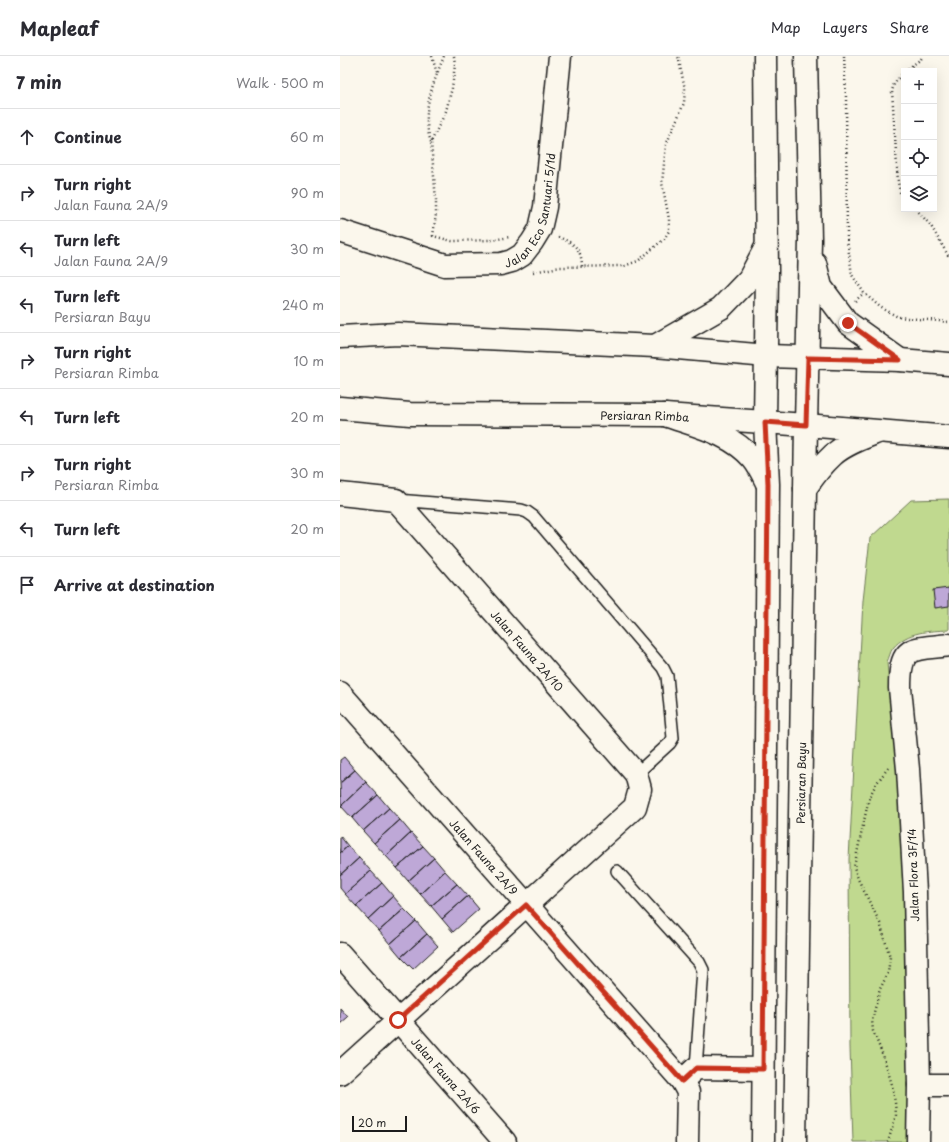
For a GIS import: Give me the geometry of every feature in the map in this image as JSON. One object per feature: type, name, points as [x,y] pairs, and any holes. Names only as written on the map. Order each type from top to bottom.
[{"type":"street","name":"Jalan Eco Santuari 5/1d","points":[[340,231],[445,265],[501,264],[512,261],[522,255],[540,229],[547,188],[560,56]]},
{"type":"street","points":[[763,1142],[768,484],[765,422],[767,356],[765,56]]},
{"type":"street","points":[[806,56],[810,240],[821,286],[848,323],[900,360]]},
{"type":"street","name":"Persiaran Bayu","points":[[795,1142],[804,489],[810,240]]},
{"type":"street","points":[[655,346],[721,308],[749,279],[766,246]]},
{"type":"street","points":[[340,337],[398,334],[655,346],[767,356],[900,360],[949,364]]},
{"type":"street","points":[[340,396],[349,408]]},
{"type":"street","name":"Persiaran Rimba","points":[[349,408],[410,414],[665,415],[949,437]]},
{"type":"street","points":[[665,415],[717,432],[739,445],[754,460],[768,484]]},
{"type":"street","points":[[804,489],[819,469],[834,454],[856,441],[878,432]]},
{"type":"street","points":[[340,494],[396,500]]},
{"type":"street","name":"Jalan Fauna 2A/10","points":[[396,500],[636,774]]},
{"type":"street","name":"Jalan Flora 3F/14","points":[[918,1142],[919,1085],[915,892],[900,676],[902,661],[910,651],[916,648],[949,645]]},
{"type":"street","name":"Jalan Fauna 2A/9","points":[[340,693],[526,905],[689,1074]]},
{"type":"street","points":[[340,1073],[635,807],[640,789],[636,774]]},
{"type":"street","name":"Jalan Fauna 2A/6","points":[[340,954],[505,1142]]},
{"type":"street","points":[[687,1142],[689,1074],[763,1069]]},
{"type":"street","points":[[919,1085],[949,1085]]},
{"type":"lane","points":[[396,500],[521,510],[528,512],[534,517],[663,668],[667,676],[673,738],[670,743],[636,774]]},
{"type":"lane","points":[[618,870],[699,962],[703,970],[689,1074]]},
{"type":"path","points":[[432,56],[437,74]]},
{"type":"path","points":[[444,56],[427,106],[427,130],[431,142],[436,200],[436,214],[432,236],[452,241],[492,240],[510,237],[514,234]]},
{"type":"path","points":[[431,142],[446,111],[453,80],[455,65],[454,56]]},
{"type":"path","points":[[844,56],[846,97],[847,239],[852,275],[864,293],[880,307],[898,317],[949,322]]},
{"type":"path","points":[[908,68],[923,56]]},
{"type":"path","points":[[901,75],[894,84],[892,91],[898,182],[901,193]]},
{"type":"path","points":[[919,212],[931,226],[949,257]]},
{"type":"path","points":[[540,229],[566,240],[577,248],[582,258],[582,266]]},
{"type":"path","points":[[888,1142],[896,1115],[895,1102],[892,1085],[884,1058],[873,1031],[872,1020],[880,989],[888,973],[890,956],[880,923],[858,879],[854,867],[869,798],[883,773],[906,746]]},
{"type":"green space","points":[[949,499],[949,630],[919,633],[905,638],[893,648],[887,662],[900,808],[909,1009],[910,1142],[853,1142],[850,1047],[849,859],[863,601],[870,538],[911,500]]},
{"type":"building","points":[[949,588],[949,606],[935,608],[933,590]]},
{"type":"building","points":[[344,757],[355,770],[340,783],[340,760]]},
{"type":"building","points":[[355,770],[366,782],[341,806],[340,783]]},
{"type":"building","points":[[366,782],[378,795],[352,818],[341,806]]},
{"type":"building","points":[[378,795],[389,808],[363,831],[352,818]]},
{"type":"building","points":[[389,808],[400,820],[374,843],[363,831]]},
{"type":"building","points":[[400,820],[411,833],[386,856],[374,843]]},
{"type":"building","points":[[411,833],[423,846],[397,868],[386,856]]},
{"type":"building","points":[[340,836],[348,846],[340,853]]},
{"type":"building","points":[[348,846],[359,858],[340,875],[340,853]]},
{"type":"building","points":[[423,846],[434,858],[408,881],[397,868]]},
{"type":"building","points":[[359,858],[371,871],[345,894],[340,888],[340,875]]},
{"type":"building","points":[[434,858],[445,871],[420,894],[408,881]]},
{"type":"building","points":[[371,871],[382,883],[356,906],[345,894]]},
{"type":"building","points":[[445,871],[457,884],[431,906],[420,894]]},
{"type":"building","points":[[382,883],[393,896],[368,919],[356,906]]},
{"type":"building","points":[[457,884],[468,896],[442,919],[431,906]]},
{"type":"building","points":[[393,896],[404,909],[379,931],[368,919]]},
{"type":"building","points":[[468,896],[479,909],[453,932],[442,919]]},
{"type":"building","points":[[404,909],[416,921],[390,944],[379,931]]},
{"type":"building","points":[[416,921],[427,934],[401,957],[390,944]]},
{"type":"building","points":[[427,934],[438,946],[413,969],[401,957]]},
{"type":"building","points":[[340,1008],[348,1017],[340,1024]]},
{"type":"route","points":[[398,1020],[526,905],[682,1081],[696,1068],[763,1069],[768,484],[765,422],[806,425],[808,358],[900,360],[848,323]]}]
